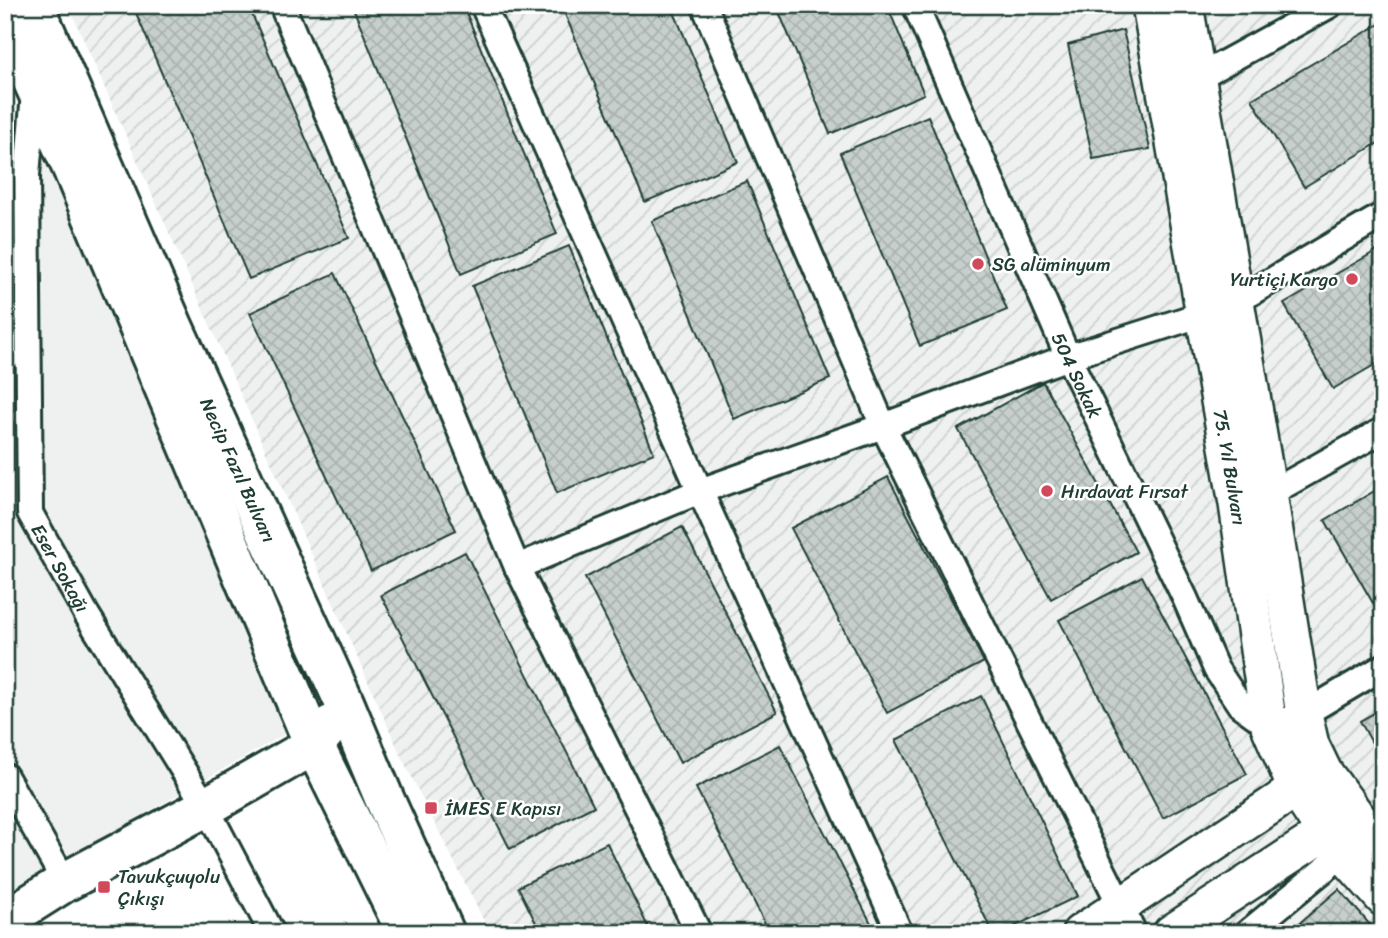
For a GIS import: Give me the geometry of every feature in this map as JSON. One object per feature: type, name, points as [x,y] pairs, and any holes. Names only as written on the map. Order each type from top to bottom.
[{"type":"main road","name":"Necip Fazıl Bulvarı","points":[[34,5],[173,326],[344,702],[384,799],[445,933]]},
{"type":"main road","name":"Necip Fazıl Bulvarı","points":[[5,20],[72,168],[314,745],[399,930]]},
{"type":"main road","points":[[5,920],[65,882],[206,807],[314,745],[331,726],[344,702]]},
{"type":"street","points":[[282,5],[517,567],[699,933]]},
{"type":"street","points":[[483,5],[900,933]]},
{"type":"street","points":[[704,5],[883,426],[1127,919]]},
{"type":"street","name":"504 Sokak","points":[[915,5],[1068,356],[1185,598],[1216,669],[1240,705],[1269,726]]},
{"type":"street","name":"75. Yıl Bulvarı","points":[[1150,5],[1203,314],[1253,499],[1304,713],[1317,758],[1334,789],[1341,833]]},
{"type":"street","name":"75. Yıl Bulvarı","points":[[1185,5],[1237,301],[1269,726],[1296,789],[1341,833],[1383,898]]},
{"type":"street","points":[[1166,94],[1330,5]]},
{"type":"street","name":"Eser Sokağı","points":[[35,86],[27,175],[30,513],[87,615],[206,807],[272,933]]},
{"type":"street","points":[[517,567],[700,491],[1068,356],[1237,301],[1383,215]]},
{"type":"street","points":[[1253,499],[1383,430]]},
{"type":"street","points":[[1269,726],[1304,713],[1383,667]]},
{"type":"street","points":[[5,776],[65,882]]},
{"type":"street","points":[[1080,933],[1127,919],[1296,789]]},
{"type":"street","points":[[1171,933],[1341,833]]},
{"type":"street","points":[[1247,933],[1341,833]]},
{"type":"street","name":"75. Yıl Bulvarı","points":[[1341,833],[1383,851]]},
{"type":"lane","points":[[5,362],[29,354]]},
{"type":"shaded area","points":[[68,5],[1383,5],[1383,933],[490,933],[401,756]]},
{"type":"shaded area","points":[[5,63],[10,74],[6,374],[23,368],[36,141],[292,730],[5,893]]},
{"type":"building","points":[[153,5],[248,5],[349,238],[249,279],[136,13]]},
{"type":"building","points":[[352,5],[463,5],[557,234],[461,274]]},
{"type":"building","points":[[561,5],[671,5],[738,162],[645,202]]},
{"type":"building","points":[[776,5],[887,5],[924,94],[830,134]]},
{"type":"building","points":[[1383,22],[1383,140],[1304,187],[1252,99]]},
{"type":"building","points":[[1123,30],[1150,149],[1093,159],[1068,45]]},
{"type":"building","points":[[928,116],[1007,310],[920,346],[840,153]]},
{"type":"building","points":[[747,181],[830,379],[734,419],[652,221]]},
{"type":"building","points":[[569,246],[654,453],[557,493],[472,286]]},
{"type":"building","points":[[1383,247],[1383,360],[1333,389],[1284,304]]},
{"type":"building","points":[[335,273],[456,530],[371,571],[250,313]]},
{"type":"building","name":"Hırdavat Fırsat","points":[[1043,382],[1136,552],[1051,599],[958,429]]},
{"type":"building","points":[[888,477],[984,662],[887,713],[791,528]]},
{"type":"building","points":[[1383,486],[1383,597],[1373,603],[1325,520]]},
{"type":"building","points":[[682,527],[777,712],[680,763],[585,578]]},
{"type":"building","points":[[465,552],[594,806],[510,849],[381,595]]},
{"type":"building","points":[[1142,576],[1247,774],[1163,818],[1059,620]]},
{"type":"building","points":[[981,696],[1078,896],[1001,933],[993,933],[896,740]]},
{"type":"building","points":[[1383,708],[1383,763],[1360,721]]},
{"type":"building","points":[[780,745],[876,933],[770,933],[696,788]]},
{"type":"building","points":[[607,843],[651,933],[541,933],[518,887]]},
{"type":"building","points":[[1339,889],[1377,933],[1288,933]]},
{"type":"place","name":"SG alüminyum","points":[[978,264]]},
{"type":"place","name":"Yurtiçi Kargo","points":[[1352,279]]},
{"type":"place","name":"Hırdavat Fırsat","points":[[1047,491]]},
{"type":"place","name":"İMES E Kapısı","points":[[431,808]]},
{"type":"place","name":"Tavukçuyolu Çıkışı","points":[[104,887]]}]
